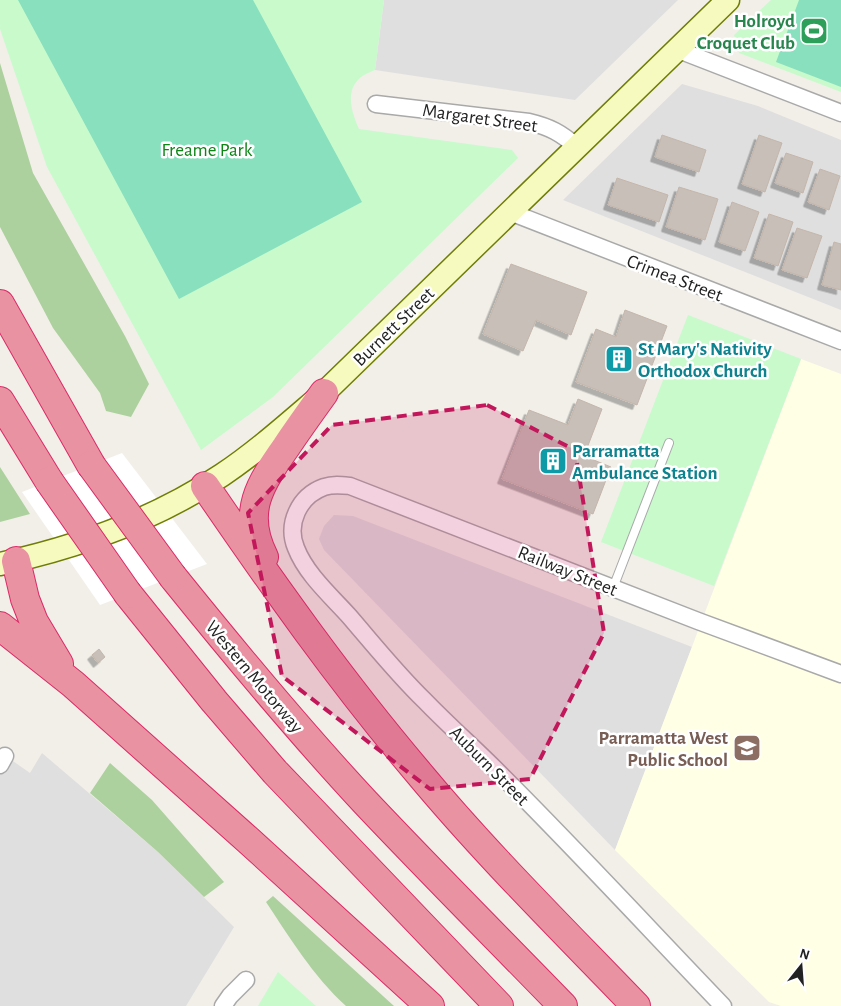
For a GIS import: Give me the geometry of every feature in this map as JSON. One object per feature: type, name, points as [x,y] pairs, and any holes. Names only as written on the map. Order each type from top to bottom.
[{"type":"highway","name":"Western Motorway","points":[[0,304],[91,464],[173,577],[262,686],[366,802],[563,1006]]},
{"type":"highway","points":[[295,615],[258,546],[253,525],[255,509],[258,495],[267,474],[324,393]]},
{"type":"highway","points":[[0,401],[49,481],[128,594],[214,700],[275,772],[499,1006]]},
{"type":"highway","points":[[205,486],[295,615],[352,692],[424,779],[490,855],[636,1006]]},
{"type":"highway","points":[[8,562],[26,599],[34,622],[73,684]]},
{"type":"highway","points":[[0,626],[73,684],[430,1006]]},
{"type":"main road","name":"Burnett Street","points":[[8,562],[46,553],[108,533],[146,517],[224,474],[272,437],[324,393],[728,0]]},
{"type":"street","points":[[676,49],[841,113]]},
{"type":"street","name":"Margaret Street","points":[[376,104],[529,122],[543,125],[562,134],[577,147]]},
{"type":"street","name":"Crimea Street","points":[[510,212],[841,341]]},
{"type":"street","name":"Railway Street","points":[[299,507],[313,492],[324,487],[335,485],[350,486],[698,621],[841,674]]},
{"type":"street","name":"Auburn Street","points":[[299,507],[295,516],[292,536],[302,560],[321,584],[423,700],[506,779],[723,1006]]},
{"type":"street","points":[[223,1006],[246,980]]},
{"type":"lane","points":[[613,588],[669,443]]},
{"type":"highlighted area","points":[[487,405],[575,450],[604,633],[530,779],[430,789],[282,676],[248,513],[332,425]]},
{"type":"shaded area","points":[[384,0],[678,0],[575,100],[375,70]]},
{"type":"shaded area","points":[[682,84],[758,106],[841,140],[841,310],[563,200]]},
{"type":"shaded area","name":"Parramatta West Public School","points":[[801,359],[841,374],[841,1006],[781,1006],[769,1002],[615,850]]},
{"type":"shaded area","points":[[334,515],[353,516],[692,647],[615,850],[324,550],[319,539],[324,526]]},
{"type":"shaded area","points":[[0,752],[30,773],[42,753],[158,852],[234,927],[186,1006],[0,1006]]},
{"type":"green space","name":"Freame Park","points":[[0,0],[384,0],[375,70],[361,77],[351,95],[352,109],[359,129],[512,150],[518,158],[273,397],[201,450],[47,167],[0,29]]},
{"type":"green space","points":[[18,0],[253,0],[362,202],[179,299]]},
{"type":"green space","points":[[771,0],[841,0],[841,92],[739,53],[734,35]]},
{"type":"green space","name":"Holroyd Croquet Club","points":[[799,0],[841,0],[841,87],[776,62]]},
{"type":"green space","points":[[0,63],[33,173],[125,336],[149,384],[131,417],[106,411],[100,393],[53,328],[0,227]]},
{"type":"green space","points":[[688,315],[801,359],[714,586],[601,542]]},
{"type":"green space","points":[[0,467],[30,514],[0,522]]},
{"type":"green space","points":[[110,763],[152,800],[224,882],[204,897],[158,852],[90,793]]},
{"type":"green space","points":[[273,896],[394,1006],[346,1006],[323,982],[303,956],[266,902]]},
{"type":"green space","points":[[278,972],[316,1006],[258,1006]]},
{"type":"pier","points":[[122,453],[207,564],[100,605],[22,492]]},
{"type":"building","points":[[662,135],[706,150],[699,172],[655,157]]},
{"type":"building","points":[[759,135],[782,143],[765,192],[742,184]]},
{"type":"building","points":[[786,153],[813,162],[803,193],[775,183]]},
{"type":"building","points":[[820,169],[840,176],[829,210],[808,202]]},
{"type":"building","points":[[617,178],[668,195],[659,222],[608,205]]},
{"type":"building","points":[[679,187],[718,199],[705,240],[666,227]]},
{"type":"building","points":[[732,202],[759,212],[745,251],[719,242]]},
{"type":"building","points":[[769,214],[793,222],[778,266],[754,258]]},
{"type":"building","points":[[797,228],[822,236],[807,278],[782,270]]},
{"type":"building","points":[[834,242],[841,244],[841,290],[822,285]]},
{"type":"building","points":[[511,264],[587,292],[571,335],[536,320],[523,351],[483,334]]},
{"type":"building","name":"St Mary's Nativity Orthodox Church","points":[[625,310],[667,326],[637,405],[576,382],[596,329],[616,337]]},
{"type":"building","name":"Parramatta Ambulance Station","points":[[578,399],[602,409],[584,456],[611,467],[593,514],[502,479],[529,410],[568,425]]},
{"type":"building","points":[[99,649],[105,657],[98,663],[92,655]]},
{"type":"place","name":"Holroyd Croquet Club","points":[[814,31]]},
{"type":"place","name":"St Mary's Nativity Orthodox Church","points":[[619,359]]},
{"type":"place","name":"Parramatta Ambulance Station","points":[[553,461]]},
{"type":"place","name":"Parramatta West Public School","points":[[747,748]]}]
